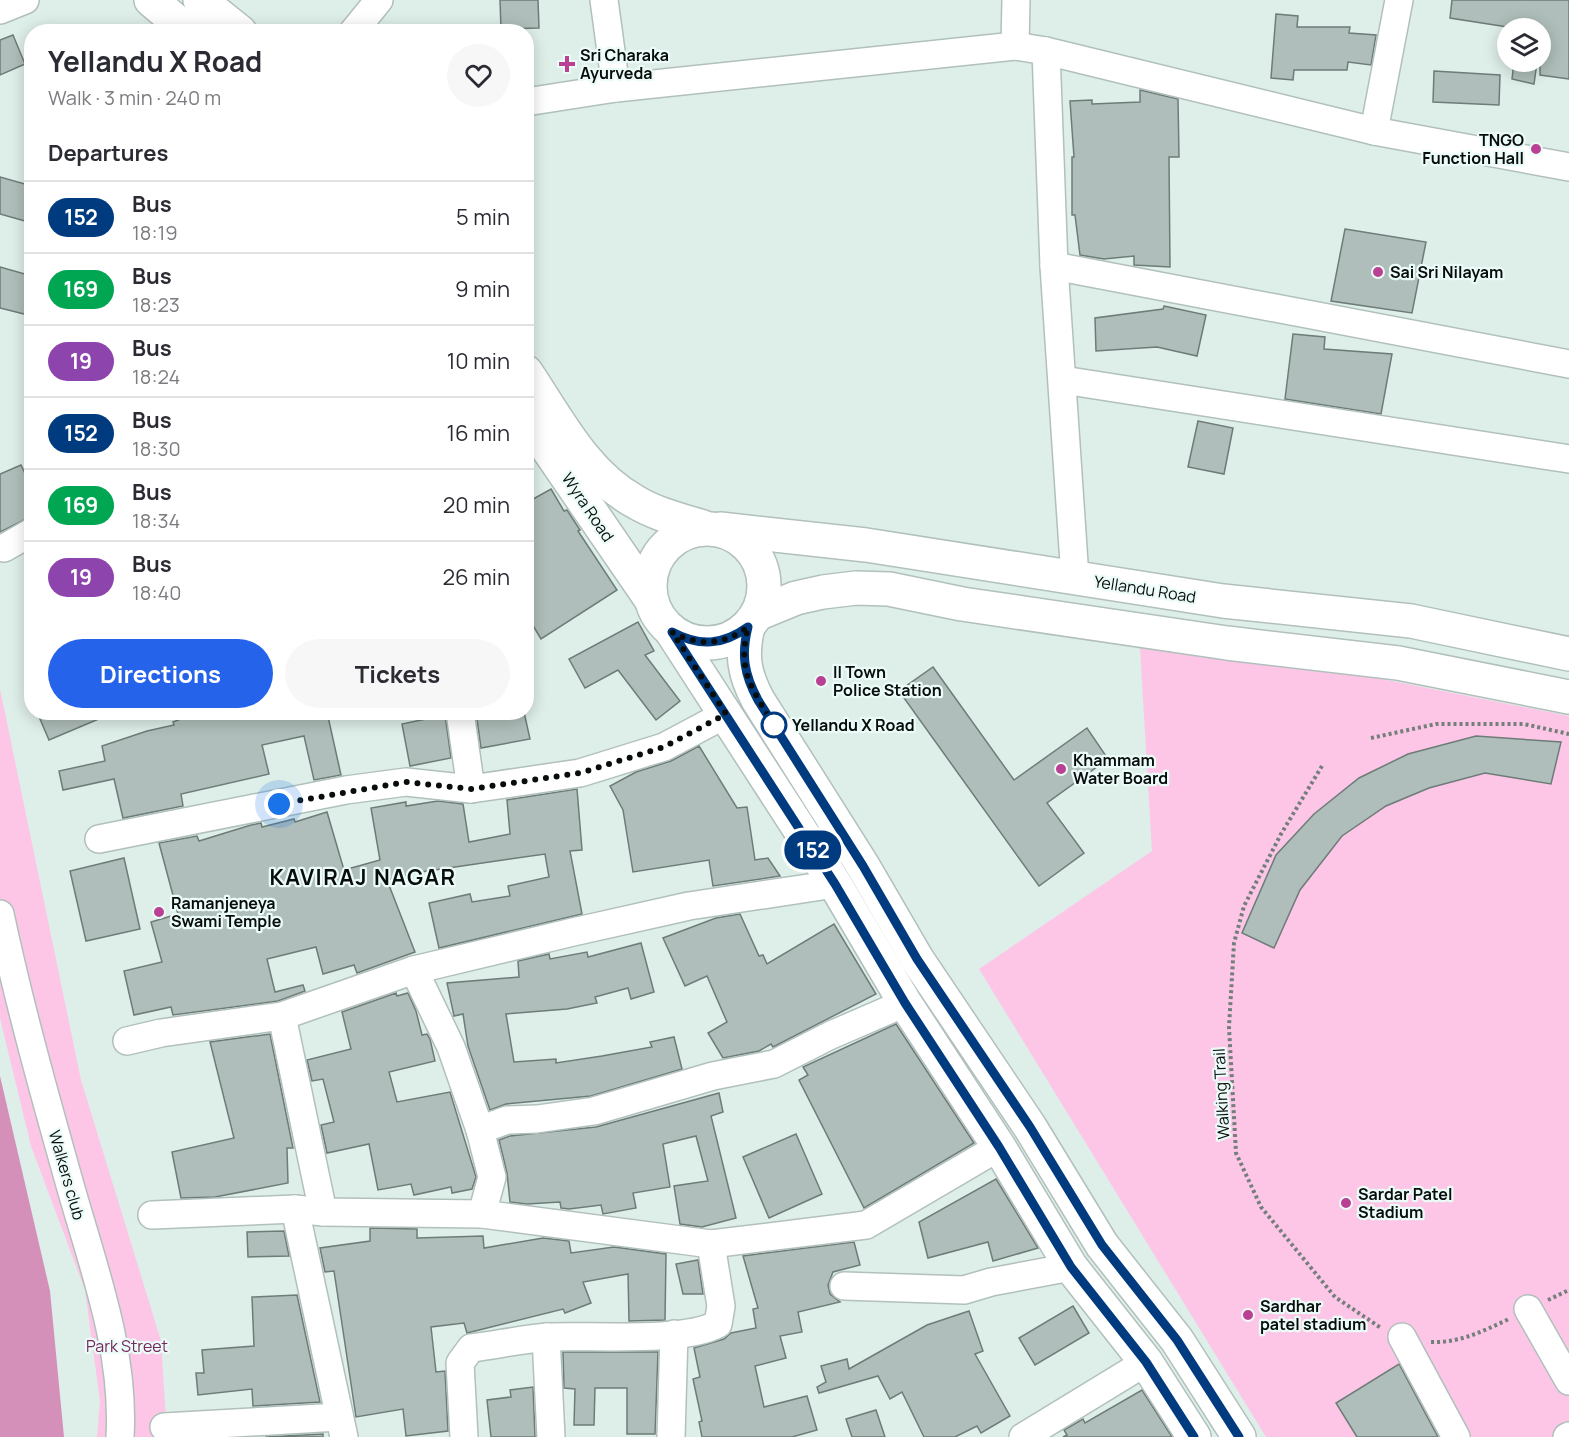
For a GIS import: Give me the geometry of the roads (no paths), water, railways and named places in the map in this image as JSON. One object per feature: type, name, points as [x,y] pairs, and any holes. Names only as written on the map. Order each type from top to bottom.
[{"type":"main road","points":[[151,0],[180,24]]},
{"type":"main road","points":[[200,0],[230,24]]},
{"type":"main road","name":"Wyra Road","points":[[534,384],[581,455],[605,480],[634,501],[736,536],[750,548],[760,563],[764,579],[763,597],[752,620],[743,663],[748,682],[863,866],[917,959],[1030,1127],[1102,1245],[1177,1340],[1239,1437]]},
{"type":"main road","name":"Wyra Road","points":[[534,429],[650,598],[655,611],[672,632],[835,884],[905,1003],[999,1147],[1071,1267],[1146,1362],[1194,1437]]},
{"type":"main road","points":[[650,598],[649,578],[655,559],[667,543],[683,532],[711,528]]},
{"type":"main road","name":"Yellandu Road","points":[[711,528],[866,545],[1223,601],[1412,621],[1569,654]]},
{"type":"main road","points":[[672,632],[687,640],[703,644],[719,642],[735,636],[752,620],[796,598],[856,588],[889,589],[962,604],[1215,642],[1398,663],[1569,697]]},
{"type":"street","points":[[0,10],[25,0]]},
{"type":"street","points":[[360,24],[379,0]]},
{"type":"street","points":[[604,0],[616,88]]},
{"type":"street","points":[[1015,46],[1016,0]]},
{"type":"street","points":[[1374,131],[1398,0]]},
{"type":"street","points":[[534,101],[616,88],[1015,46],[1046,51],[1374,131],[1569,167]]},
{"type":"street","points":[[1046,51],[1054,266],[1075,578]]},
{"type":"street","points":[[1054,266],[1569,364]]},
{"type":"street","points":[[1063,380],[1569,459]]},
{"type":"street","points":[[4,548],[24,537]]},
{"type":"street","points":[[99,839],[346,790],[406,782],[471,789],[580,773],[664,747],[726,714]]},
{"type":"street","points":[[461,720],[471,789]]},
{"type":"street","points":[[127,1041],[282,1016],[414,970],[689,906],[835,884]]},
{"type":"street","name":"Walkers club","points":[[0,914],[22,1018],[113,1339],[122,1414],[120,1437]]},
{"type":"street","points":[[414,970],[451,1047],[480,1130],[492,1177],[482,1214]]},
{"type":"street","points":[[480,1130],[507,1120],[537,1119],[594,1111],[713,1076],[774,1064],[831,1035],[905,1003]]},
{"type":"street","points":[[282,1016],[323,1212]]},
{"type":"street","points":[[152,1215],[295,1209],[323,1212],[482,1214],[711,1244],[866,1225],[999,1147]]},
{"type":"street","points":[[164,1427],[342,1427],[295,1209]]},
{"type":"street","points":[[464,1437],[460,1364],[471,1348],[546,1338],[674,1334],[718,1324],[721,1306],[711,1244]]},
{"type":"street","points":[[844,1286],[964,1290],[991,1282],[1071,1267]]},
{"type":"street","points":[[1528,1309],[1569,1381]]},
{"type":"street","points":[[671,1437],[674,1334]]},
{"type":"street","points":[[1402,1337],[1456,1437]]},
{"type":"street","points":[[546,1338],[551,1437]]},
{"type":"street","points":[[1023,1437],[1146,1362]]},
{"type":"place","name":"Sri Charaka Ayurveda","points":[[567,64]]},
{"type":"place","name":"TNGO Function Hall","points":[[1536,149]]},
{"type":"place","name":"Sai Sri Nilayam","points":[[1378,272]]},
{"type":"place","name":"II Town Police Station","points":[[821,681]]},
{"type":"place","name":"Yellandu X Road","points":[[774,725]]},
{"type":"place","name":"Khammam Water Board","points":[[1061,769]]},
{"type":"place","name":"Ramanjeneya Swami Temple","points":[[159,912]]},
{"type":"place","name":"Sardar Patel Stadium","points":[[1346,1203]]},
{"type":"place","name":"Sardhar patel stadium","points":[[1248,1315]]},
{"type":"district","name":"KAVIRAJ NAGAR","points":[[363,877]]},
{"type":"park label","name":"Park Street","points":[[127,1346]]}]
